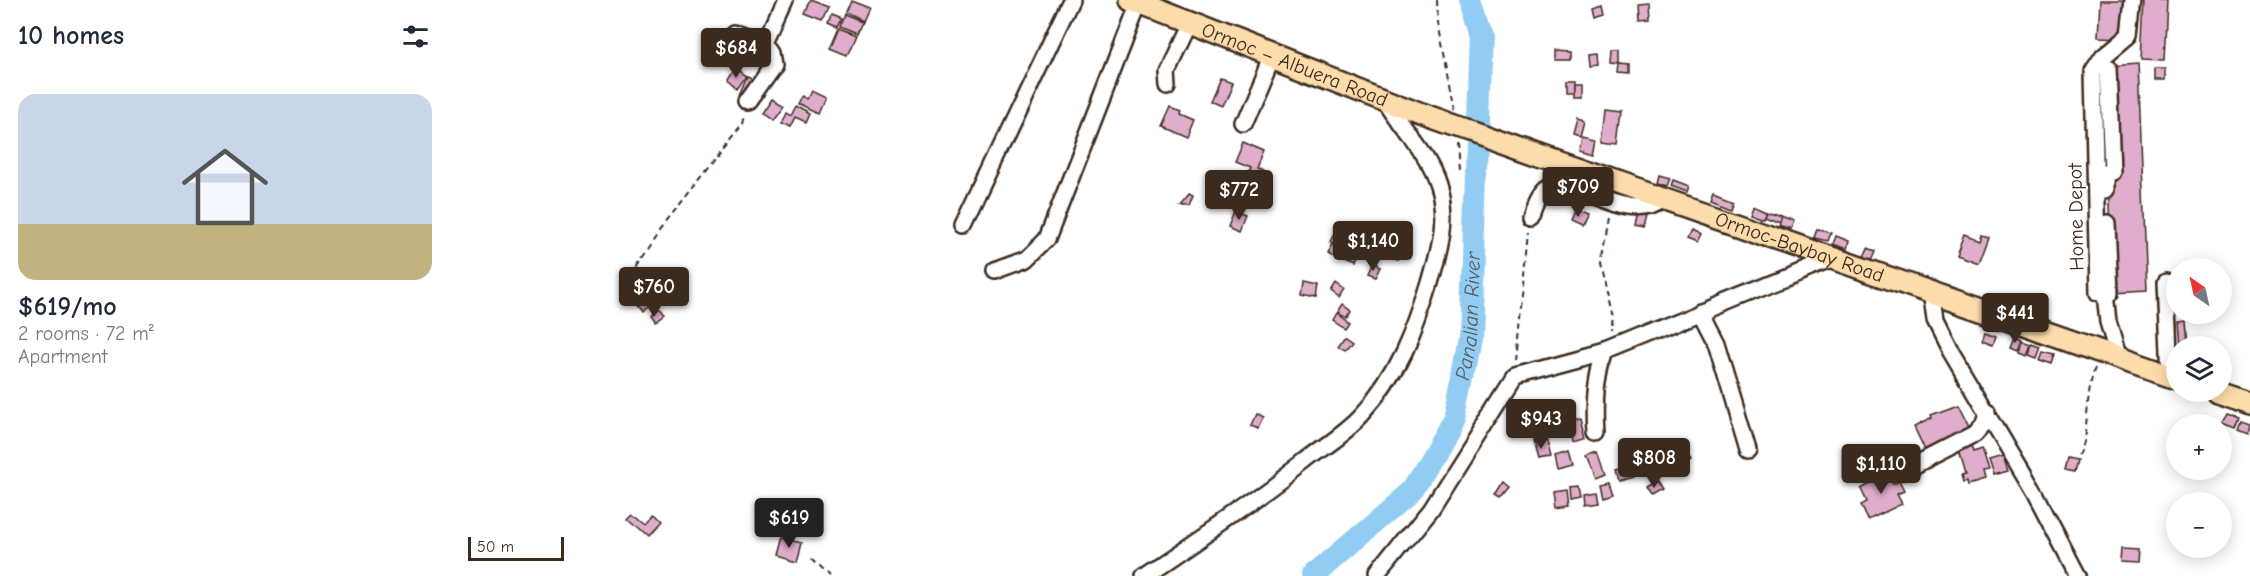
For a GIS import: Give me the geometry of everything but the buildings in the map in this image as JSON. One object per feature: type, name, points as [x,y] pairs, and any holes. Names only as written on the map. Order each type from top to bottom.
[{"type":"highway","name":"Ormoc – Albuera Road","points":[[1135,2],[1424,114]]},
{"type":"highway","name":"Ormoc-Baybay Road","points":[[1424,114],[1663,200],[1931,291],[2166,374]]},
{"type":"highway","points":[[2232,397],[2250,403]]},
{"type":"street","points":[[766,42],[784,0]]},
{"type":"street","points":[[964,225],[1071,0]]},
{"type":"street","name":"Home Depot","points":[[2110,356],[2105,293],[2110,293],[2104,172],[2112,172],[2108,67],[2098,67],[2103,57],[2129,34],[2133,0]]},
{"type":"street","points":[[994,271],[1027,259],[1047,239],[1135,2]]},
{"type":"street","points":[[1168,84],[1167,70],[1189,24]]},
{"type":"street","points":[[733,30],[766,42],[773,52],[775,63],[748,102]]},
{"type":"street","points":[[1243,124],[1272,55]]},
{"type":"street","points":[[1144,576],[1244,509],[1363,416],[1389,381],[1417,325],[1439,252],[1444,217],[1439,186],[1430,163],[1383,97]]},
{"type":"street","points":[[1530,217],[1542,193],[1551,188],[1561,187],[1611,204],[1653,208],[1663,200]]},
{"type":"street","points":[[1377,576],[1431,508],[1515,376],[1604,352],[1835,258]]},
{"type":"street","points":[[1931,291],[1935,320],[2035,494],[2078,576]]},
{"type":"street","points":[[1700,312],[1716,343],[1748,450]]},
{"type":"street","points":[[1596,432],[1594,403],[1599,368],[1604,352]]},
{"type":"street","points":[[1903,471],[1974,434],[1983,424],[1988,411]]},
{"type":"path","points":[[1437,0],[1438,23],[1455,95],[1455,112]]},
{"type":"path","points":[[634,277],[639,259],[658,230],[743,124],[748,102]]},
{"type":"path","points":[[1457,142],[1458,172]]},
{"type":"path","points":[[1604,352],[1614,318],[1601,261],[1611,204]]},
{"type":"path","points":[[1515,376],[1530,217]]},
{"type":"path","points":[[2078,455],[2085,440],[2090,380],[2110,356]]},
{"type":"path","points":[[812,558],[830,576]]},
{"type":"waterway","name":"Panalian River","points":[[1313,576],[1412,491],[1454,418],[1470,340],[1481,35],[1470,0]]}]
